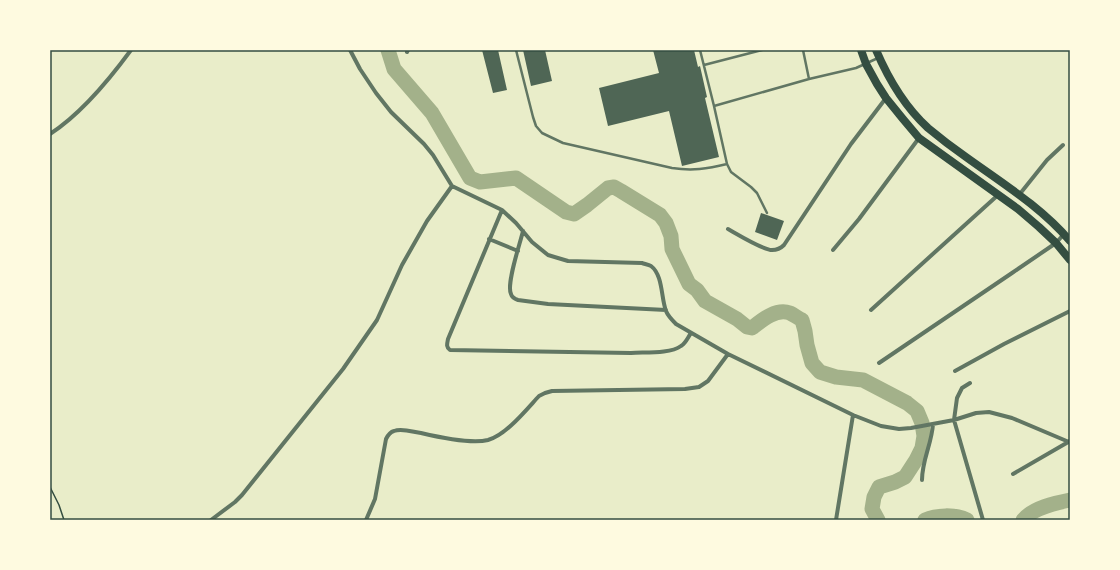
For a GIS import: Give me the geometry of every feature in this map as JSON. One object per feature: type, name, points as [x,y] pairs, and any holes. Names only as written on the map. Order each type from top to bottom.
[{"type":"highway","points":[[861,50],[866,64],[886,98],[919,138],[998,194],[1039,226],[1056,242],[1070,260]]},
{"type":"highway","points":[[877,54],[901,97],[928,128],[1042,213],[1067,238]]},
{"type":"street","points":[[50,134],[72,118],[115,71],[131,50]]},
{"type":"street","points":[[350,50],[360,69],[376,93],[391,112],[428,149],[452,186],[502,210],[532,242],[548,255],[568,261],[642,263],[651,267],[656,274],[660,285],[669,317],[676,324],[728,354],[881,426],[899,429],[911,428],[954,420],[976,413],[994,413],[1012,418],[1070,441]]},
{"type":"street","points":[[728,229],[772,250],[779,249],[784,246],[852,144],[886,98]]},
{"type":"street","points":[[833,250],[863,213],[919,138]]},
{"type":"street","points":[[1019,195],[1047,160],[1063,145]]},
{"type":"street","points":[[211,520],[242,495],[343,369],[377,320],[402,266],[427,221],[452,186]]},
{"type":"street","points":[[871,310],[998,194]]},
{"type":"street","points":[[502,210],[448,339],[447,345],[450,350],[631,353],[657,352],[673,350],[681,346],[686,342],[691,333]]},
{"type":"street","points":[[523,231],[510,280],[510,290],[513,298],[548,304],[666,310]]},
{"type":"street","points":[[879,363],[1056,242],[1067,238]]},
{"type":"street","points":[[489,239],[518,251]]},
{"type":"street","points":[[955,371],[1004,344],[1070,311]]},
{"type":"street","points":[[366,520],[375,499],[386,439],[389,434],[394,431],[409,431],[472,442],[488,440],[510,426],[539,396],[545,393],[552,391],[685,389],[699,387],[708,381],[728,354]]},
{"type":"street","points":[[970,383],[962,388],[957,398],[954,420],[983,520]]},
{"type":"street","points":[[836,520],[853,414]]},
{"type":"street","points":[[922,480],[922,472],[933,432],[933,424]]},
{"type":"street","points":[[1013,474],[1070,441]]},
{"type":"lane","points":[[516,50],[533,118],[536,126],[542,133],[563,143],[672,168],[699,170],[727,164]]},
{"type":"lane","points":[[700,50],[727,164],[731,172],[756,192],[767,213]]},
{"type":"lane","points":[[704,65],[762,50]]},
{"type":"lane","points":[[803,50],[809,79]]},
{"type":"lane","points":[[714,106],[809,79],[856,68],[866,64],[877,54]]},
{"type":"path","points":[[50,487],[59,505],[64,520]]},
{"type":"building","points":[[482,50],[498,50],[507,90],[493,93]]},
{"type":"building","points":[[523,50],[545,50],[552,81],[531,86]]},
{"type":"building","points":[[653,50],[694,50],[698,67],[700,66],[707,97],[705,98],[719,157],[682,166],[669,111],[608,126],[599,88],[659,73]]},
{"type":"building","points":[[761,213],[784,221],[777,240],[755,232]]},
{"type":"waterway","points":[[388,50],[394,69],[432,113],[470,178],[480,182],[516,178],[566,212],[574,214],[608,188],[614,187],[660,215],[666,223],[671,236],[672,249],[689,284],[697,290],[705,301],[737,319],[747,327],[752,328],[774,313],[790,313],[802,320],[812,363],[820,372],[836,377],[863,380],[907,403],[917,411],[922,423],[924,436],[922,448],[905,477],[879,487],[874,497],[872,509],[878,520]]},
{"type":"waterway","points":[[1023,520],[1038,509],[1051,504],[1070,500]]},
{"type":"waterway","points":[[925,520],[946,516],[967,520]]}]
